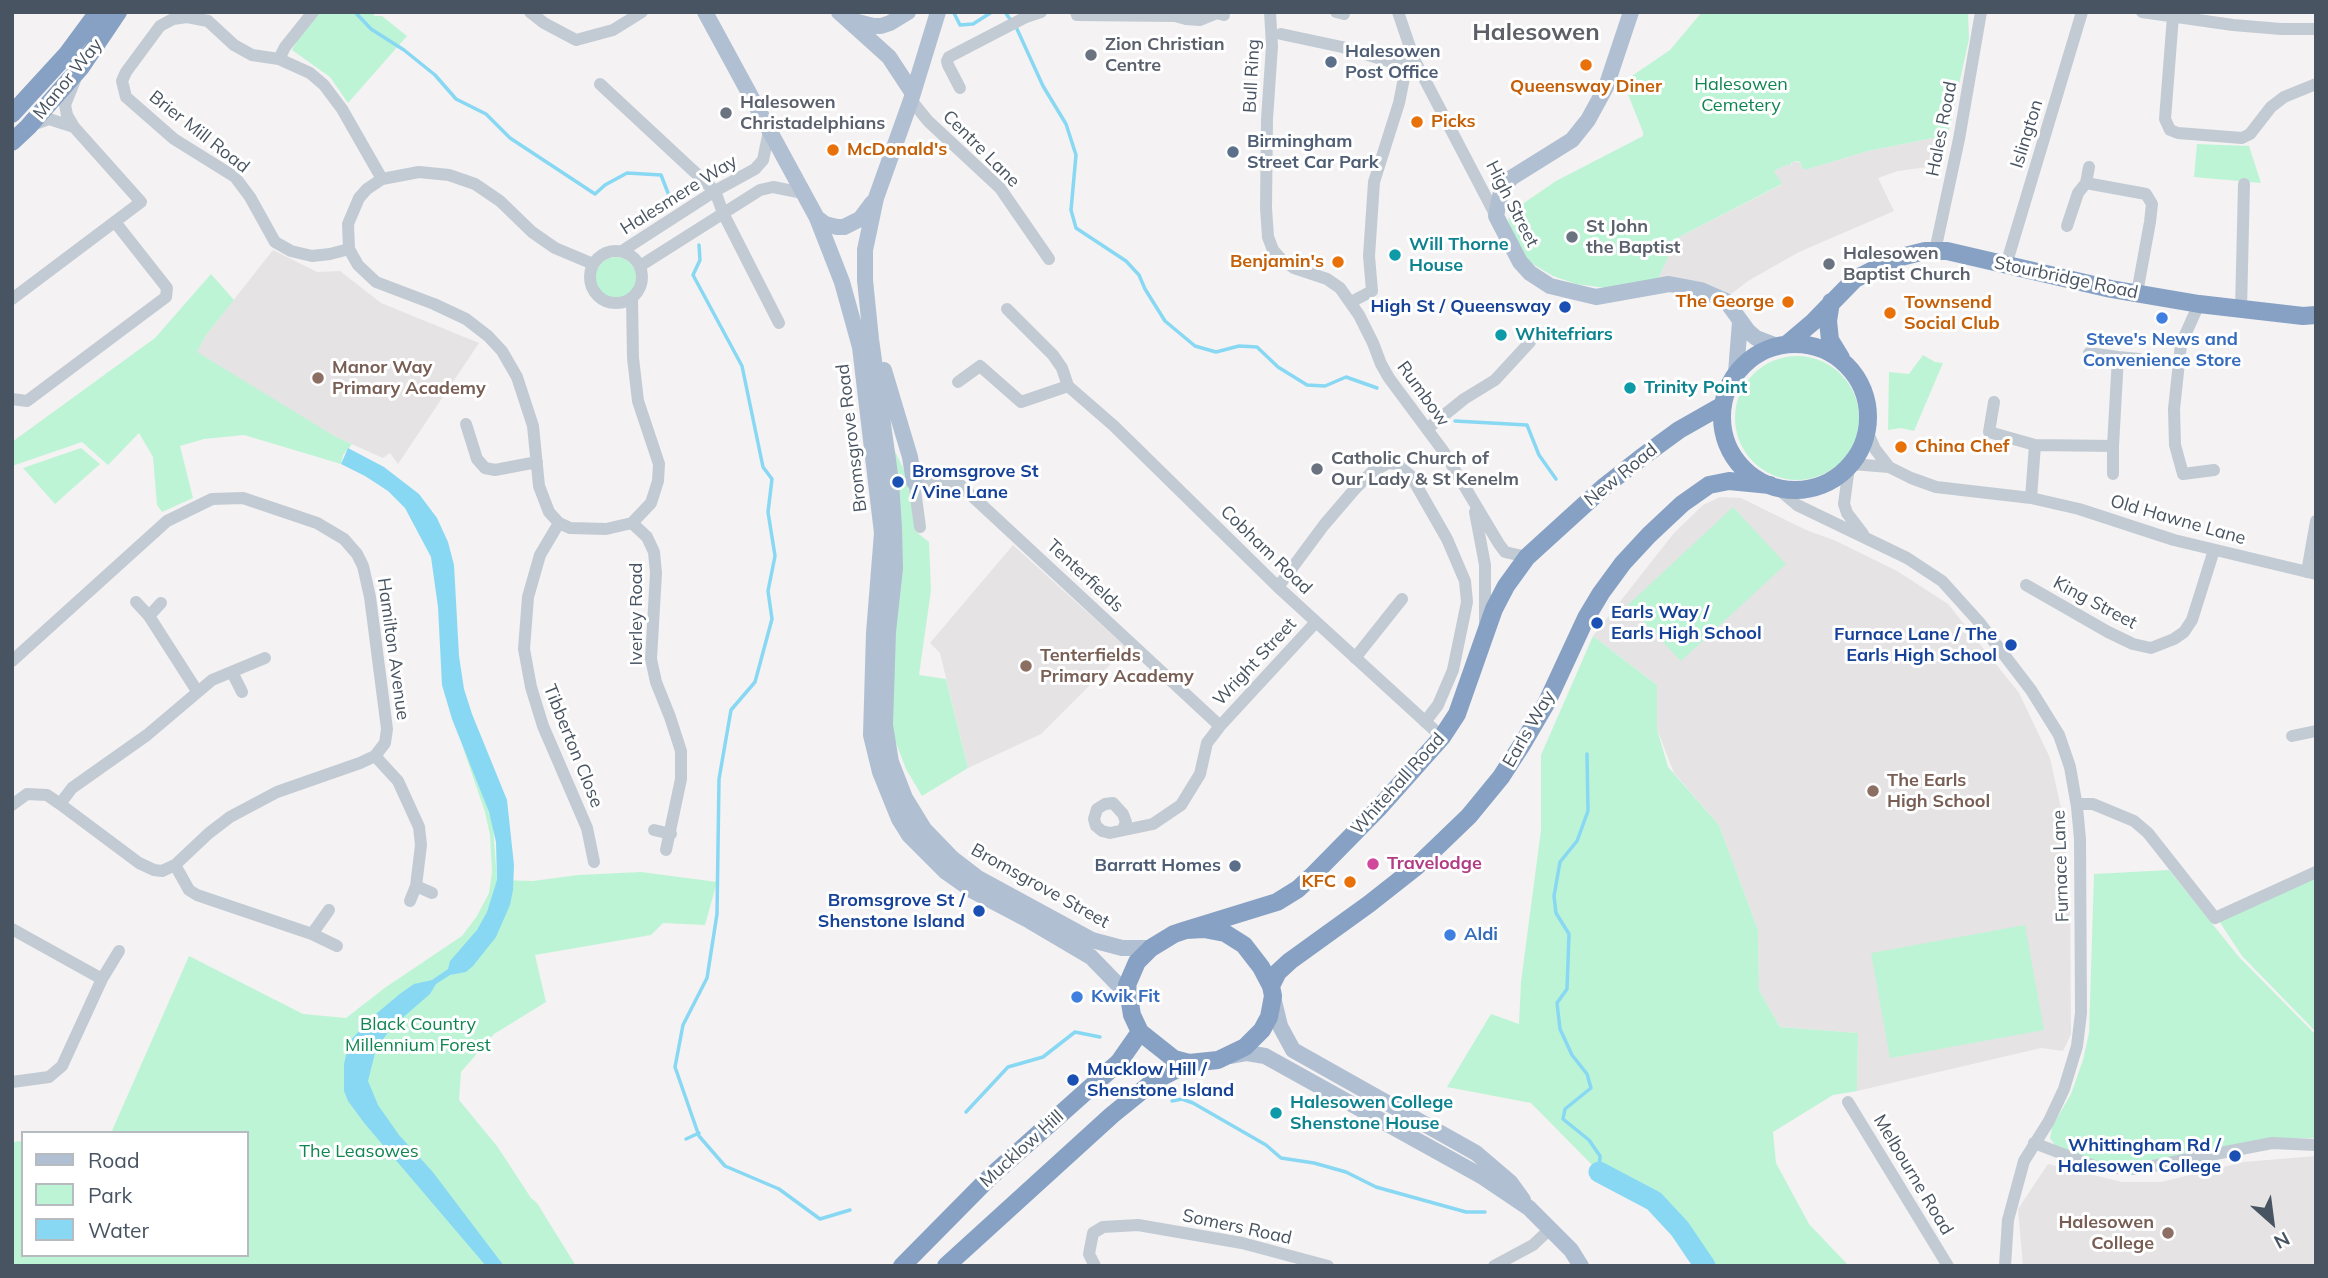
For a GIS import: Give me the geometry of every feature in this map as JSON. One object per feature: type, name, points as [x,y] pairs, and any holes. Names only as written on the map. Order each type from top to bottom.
[{"type":"highway","name":"Manor Way","points":[[12,114],[67,54],[98,12]]},
{"type":"highway","name":"Manor Way","points":[[12,142],[29,127],[81,67],[118,12]]},
{"type":"highway","name":"Stourbridge Road","points":[[1782,345],[1814,322],[1855,279],[1882,264],[1912,253],[1935,251],[1947,251],[2199,304],[2316,315]]},
{"type":"highway","points":[[1831,302],[1828,321],[1830,340],[1842,360],[1855,374],[1864,392],[1868,411],[1867,431],[1858,455],[1837,477],[1816,487],[1800,490],[1773,487],[1750,475],[1732,453],[1723,427],[1723,405],[1736,373],[1756,355],[1782,345],[1816,346],[1842,360]]},
{"type":"highway","name":"New Road","points":[[1527,557],[1614,478],[1679,430],[1723,405]]},
{"type":"highway","name":"Earls Way","points":[[1272,991],[1278,972],[1290,961],[1416,867],[1469,816],[1501,777],[1523,743],[1547,702],[1586,618],[1601,593],[1623,563],[1649,535],[1682,504],[1709,485],[1729,481],[1773,487]]},
{"type":"highway","name":"Whitehall Road","points":[[1186,930],[1277,902],[1298,889],[1378,809],[1442,737],[1457,714],[1468,688],[1485,629],[1506,586],[1527,557]]},
{"type":"highway","points":[[1186,930],[1215,930],[1235,938],[1254,955],[1272,991],[1269,1017],[1262,1030],[1245,1047],[1218,1060],[1189,1063],[1174,1059],[1140,1032],[1132,1015],[1127,985],[1138,962],[1163,939],[1186,930]]},
{"type":"highway","name":"Mucklow Hill","points":[[902,1266],[990,1177],[1119,1062],[1140,1032]]},
{"type":"highway","name":"Mucklow Hill","points":[[946,1266],[1122,1107],[1154,1081],[1189,1063]]},
{"type":"main road","name":"Bromsgrove Road","points":[[705,12],[817,218],[842,282],[860,347],[882,533],[874,633],[871,735],[880,772],[899,819],[909,835],[949,865]]},
{"type":"main road","points":[[843,16],[881,26],[908,12]]},
{"type":"main road","name":"Bromsgrove Road","points":[[938,12],[876,198],[865,250],[865,280],[891,481],[894,528],[895,568],[888,632],[885,725],[891,762],[905,798],[949,865]]},
{"type":"main road","points":[[1496,216],[1501,192],[1511,178],[1572,140],[1588,120],[1606,86],[1631,12]]},
{"type":"main road","points":[[843,16],[889,57],[911,96]]},
{"type":"main road","points":[[817,218],[825,224],[844,227],[860,219],[876,198]]},
{"type":"main road","name":"High Street","points":[[1496,216],[1520,262],[1530,273],[1550,286],[1596,297],[1669,284],[1680,286],[1718,296],[1726,301],[1740,322],[1756,338],[1782,345]]},
{"type":"main road","points":[[1736,373],[1740,322]]},
{"type":"main road","points":[[871,338],[884,370],[910,457],[914,482]]},
{"type":"main road","name":"Bromsgrove Street","points":[[949,865],[1092,940],[1122,948],[1151,948]]},
{"type":"main road","name":"Bromsgrove Street","points":[[949,865],[973,891],[1091,957],[1128,995]]},
{"type":"main road","points":[[1272,991],[1280,1026],[1293,1050],[1476,1153],[1510,1182],[1529,1208],[1571,1250],[1581,1266]]},
{"type":"main road","points":[[1228,1057],[1247,1053],[1265,1056],[1286,1066],[1483,1177],[1529,1208]]},
{"type":"street","points":[[313,12],[285,47],[279,59],[310,72],[324,85],[342,109],[382,179]]},
{"type":"street","points":[[530,12],[544,23],[576,40],[613,30],[642,12]]},
{"type":"street","points":[[960,88],[947,61],[953,53],[1041,12]]},
{"type":"street","points":[[1076,12],[1077,15],[1174,14],[1186,19],[1200,20],[1217,13],[1224,15]]},
{"type":"street","name":"Bull Ring","points":[[1270,12],[1272,46],[1267,142],[1268,237],[1273,250],[1282,260],[1294,268],[1327,279],[1340,288],[1351,302]]},
{"type":"street","name":"High Street","points":[[1398,12],[1414,59],[1496,216]]},
{"type":"street","name":"Hales Road","points":[[1935,251],[1959,139],[1981,12]]},
{"type":"street","name":"Islington","points":[[2006,265],[2082,12]]},
{"type":"street","points":[[2142,12],[2233,25],[2316,29]]},
{"type":"street","points":[[2173,16],[2165,119],[2170,130],[2242,138],[2250,134],[2271,107],[2284,97],[2316,84]]},
{"type":"street","name":"Brier Mill Road","points":[[279,59],[252,55],[234,45],[208,21],[187,17],[173,19],[160,26],[121,81],[127,97],[174,139],[235,177],[250,197],[275,242],[291,251],[312,256],[349,249]]},
{"type":"street","points":[[1281,34],[1342,47],[1388,61],[1414,59]]},
{"type":"street","points":[[1351,302],[1373,291],[1369,256],[1374,182],[1399,103],[1404,78],[1414,59]]},
{"type":"street","points":[[12,299],[141,202],[67,115],[65,106],[81,67]]},
{"type":"street","points":[[600,84],[715,191],[723,214],[779,323]]},
{"type":"street","name":"Centre Lane","points":[[911,96],[928,121],[1000,188],[1049,259]]},
{"type":"street","points":[[29,127],[49,119],[75,127]]},
{"type":"street","name":"Halesmere Way","points":[[622,251],[715,191],[755,169],[763,160],[769,131]]},
{"type":"street","points":[[2067,226],[2078,193],[2086,183],[2089,167]]},
{"type":"street","points":[[593,264],[555,248],[532,232],[500,201],[463,178],[449,175],[419,172],[382,179],[367,189],[355,205],[348,225],[349,249],[358,265],[376,282],[434,304],[466,320],[488,336],[502,351],[517,377],[528,407],[533,426],[539,486],[550,512],[559,523],[570,528],[590,529],[632,523],[651,503],[658,481],[659,464],[638,401],[633,358],[632,299]]},
{"type":"street","points":[[2086,183],[2146,194],[2152,204],[2137,293]]},
{"type":"street","points":[[2241,310],[2244,184]]},
{"type":"street","points":[[640,266],[760,190],[773,187],[803,193]]},
{"type":"street","points":[[12,399],[27,401],[166,297],[167,288],[115,222]]},
{"type":"street","points":[[622,251],[634,257],[640,266],[642,283],[638,293],[623,303],[609,303],[596,294],[590,280],[593,264],[608,253],[622,251]]},
{"type":"street","name":"Rumbow","points":[[1351,302],[1381,364],[1466,487],[1473,504],[1485,565],[1485,629]]},
{"type":"street","points":[[2199,304],[2181,344],[2174,409],[2175,445],[2183,474],[2214,470]]},
{"type":"street","points":[[958,382],[980,366],[1021,402],[1068,386],[1053,355],[1007,309]]},
{"type":"street","points":[[1427,429],[1464,399],[1495,380],[1530,342]]},
{"type":"street","points":[[2089,353],[2139,359]]},
{"type":"street","points":[[2113,474],[2118,356]]},
{"type":"street","name":"Cobham Road","points":[[1068,386],[1115,426],[1278,587],[1442,737]]},
{"type":"street","points":[[1994,402],[1989,432],[2035,445],[2113,446]]},
{"type":"street","points":[[466,424],[477,459],[485,468],[495,470],[537,462]]},
{"type":"street","points":[[1867,431],[1875,449],[1889,467]]},
{"type":"street","points":[[2031,498],[2035,445]]},
{"type":"street","points":[[1278,587],[1324,525],[1372,472],[1388,463],[1397,464],[1411,476],[1447,539],[1465,581],[1467,603],[1453,670],[1438,705],[1425,722]]},
{"type":"street","points":[[1850,466],[1889,467]]},
{"type":"street","name":"Furnace Lane","points":[[1850,466],[1844,504],[1847,513],[1865,536]]},
{"type":"street","name":"Old Hawne Lane","points":[[1889,467],[1936,487],[2031,498],[2079,509],[2214,550],[2312,573]]},
{"type":"street","points":[[914,482],[920,527]]},
{"type":"street","name":"Tenterfields","points":[[914,482],[958,483],[1220,726]]},
{"type":"street","name":"Furnace Lane","points":[[1773,487],[1797,505],[1907,558],[1942,581],[1979,622],[2031,690],[2059,735],[2070,767],[2080,839],[2081,1013],[2077,1046],[2064,1089],[2049,1121],[2024,1161],[2013,1194],[2005,1266]]},
{"type":"street","name":"Hamilton Avenue","points":[[12,661],[167,521],[212,499],[243,498],[317,523],[344,539],[358,554],[370,597],[387,729],[385,743],[375,756]]},
{"type":"street","name":"Rumbow","points":[[1473,504],[1505,552],[1527,557]]},
{"type":"street","points":[[2312,573],[2316,521]]},
{"type":"street","name":"Tibberton Close","points":[[559,523],[540,555],[528,597],[524,649],[539,713],[587,828],[594,862]]},
{"type":"street","name":"Iverley Road","points":[[632,523],[647,537],[653,552],[656,573],[651,659],[656,682],[681,751],[681,779],[666,850]]},
{"type":"street","name":"King Street","points":[[2026,585],[2108,632],[2133,644],[2151,648],[2174,639],[2184,632],[2192,620],[2214,550]]},
{"type":"street","points":[[1355,658],[1402,599]]},
{"type":"street","points":[[136,602],[149,616],[197,691]]},
{"type":"street","points":[[149,616],[160,603]]},
{"type":"street","name":"Wright Street","points":[[1124,829],[1153,824],[1181,806],[1200,774],[1207,743],[1316,622]]},
{"type":"street","points":[[60,804],[72,788],[147,735],[212,680],[265,658]]},
{"type":"street","points":[[232,671],[242,692]]},
{"type":"street","points":[[2292,736],[2316,731]]},
{"type":"street","points":[[12,805],[27,794],[47,795],[139,863],[162,871],[175,866],[230,817],[276,792],[375,756],[398,781],[419,827],[421,845],[416,886],[410,901]]},
{"type":"street","points":[[2077,804],[2093,804],[2134,821],[2180,872],[2215,918],[2316,872]]},
{"type":"street","points":[[654,830],[671,834]]},
{"type":"street","points":[[175,866],[189,890],[197,895],[312,934],[337,946]]},
{"type":"street","points":[[416,886],[432,893]]},
{"type":"street","points":[[312,934],[329,910]]},
{"type":"street","points":[[12,929],[102,979]]},
{"type":"street","points":[[12,1082],[49,1077],[62,1066],[102,979],[118,951]]},
{"type":"street","name":"Melbourne Road","points":[[1848,1102],[1948,1266]]},
{"type":"street","points":[[2034,1143],[2097,1167],[2137,1169],[2272,1143],[2316,1145]]},
{"type":"street","name":"Somers Road","points":[[1095,1266],[1089,1254],[1093,1233],[1103,1227],[1138,1225],[1242,1242],[1328,1266]]},
{"type":"street","points":[[1494,1266],[1533,1245],[1550,1229]]},
{"type":"shaded area","points":[[1948,135],[1942,165],[1898,171],[1878,178],[1894,211],[1799,252],[1748,281],[1731,294],[1658,279],[1677,238],[1781,185],[1774,171],[1788,163],[1791,166],[1792,162],[1799,162],[1803,169],[1808,169],[1868,151]]},
{"type":"shaded area","name":"Manor Way Primary Academy","points":[[273,250],[317,272],[340,271],[381,303],[479,343],[398,464],[390,453],[383,458],[336,437],[163,410],[206,335]]},
{"type":"shaded area","name":"The Earls High School","points":[[1720,497],[1741,498],[1806,530],[1836,541],[1897,571],[1948,604],[2019,693],[2050,758],[2061,808],[2070,890],[2071,1034],[2063,1051],[2041,1048],[1857,1091],[1858,1033],[1780,1027],[1759,990],[1758,930],[1719,825],[1674,773],[1657,729],[1657,685],[1593,636],[1674,533],[1703,505]]},
{"type":"shaded area","name":"Tenterfields Primary Academy","points":[[1013,545],[1127,648],[1041,734],[968,768],[940,653],[930,643]]},
{"type":"shaded area","name":"Halesowen College","points":[[2316,1156],[2316,1266],[2023,1266],[2018,1209],[2048,1164],[2122,1182],[2161,1182],[2244,1162]]},
{"type":"green space","points":[[319,12],[371,12],[375,16],[382,16],[407,36],[348,103],[330,77],[292,50]]},
{"type":"green space","name":"Halesowen Cemetery","points":[[1702,12],[1968,12],[1969,39],[1948,135],[1868,151],[1808,169],[1803,169],[1799,161],[1792,162],[1790,166],[1788,164],[1774,171],[1782,184],[1677,238],[1658,279],[1606,288],[1576,284],[1553,276],[1531,263],[1513,239],[1508,219],[1518,207],[1556,181],[1643,136],[1623,82],[1670,50]]},
{"type":"green space","points":[[2197,144],[2249,146],[2261,183],[2194,177]]},
{"type":"green space","points":[[616,257],[631,263],[637,278],[631,293],[616,299],[601,293],[595,278],[601,263]]},
{"type":"green space","points":[[211,274],[234,300],[206,335],[197,352],[336,437],[352,444],[343,455],[341,464],[244,435],[204,439],[180,446],[193,498],[162,512],[157,505],[153,457],[139,433],[108,465],[82,442],[12,466],[12,442],[155,338]]},
{"type":"green space","points":[[1923,355],[1943,363],[1914,431],[1901,428],[1888,430],[1889,372],[1909,374]]},
{"type":"green space","points":[[1797,356],[1821,360],[1841,374],[1855,394],[1859,418],[1855,442],[1841,462],[1821,476],[1797,480],[1773,476],[1753,462],[1739,442],[1735,418],[1739,394],[1753,374],[1773,360]]},
{"type":"green space","points":[[893,447],[904,470],[915,531],[929,542],[931,590],[919,675],[946,679],[968,768],[922,796],[906,769],[893,735],[890,704],[901,562],[899,479]]},
{"type":"green space","points":[[81,448],[100,464],[55,504],[23,468]]},
{"type":"green space","points":[[1733,507],[1786,564],[1681,661],[1628,605]]},
{"type":"green space","points":[[1593,636],[1657,685],[1657,729],[1668,767],[1719,825],[1758,930],[1759,990],[1780,1027],[1858,1033],[1857,1091],[1833,1095],[1773,1132],[1776,1163],[1809,1224],[1849,1266],[1701,1266],[1680,1229],[1654,1201],[1599,1172],[1531,1103],[1447,1087],[1491,1014],[1519,1024],[1521,982],[1541,830],[1541,755]]},
{"type":"green space","name":"The Leasowes","points":[[462,745],[481,788],[493,825],[497,880],[533,881],[578,875],[641,872],[717,882],[705,925],[663,923],[651,935],[535,955],[546,1002],[494,1034],[461,1072],[459,1100],[497,1146],[576,1266],[12,1266],[12,1142],[21,1141],[21,1257],[248,1257],[248,1131],[112,1131],[189,956],[303,1014],[346,1018],[386,987],[462,936],[477,916],[489,893],[492,872],[490,835]]},
{"type":"green space","points":[[2169,870],[2239,957],[2316,1035],[2316,1138],[2269,1138],[2137,1163],[2097,1162],[2056,1147],[2050,1138],[2052,1127],[2071,1094],[2089,1033],[2094,874]]},
{"type":"green space","points":[[2316,877],[2316,1032],[2242,956],[2219,921]]},
{"type":"green space","points":[[2025,925],[2044,1030],[1890,1058],[1871,953]]},
{"type":"water","points":[[348,448],[384,467],[419,494],[437,518],[448,542],[454,565],[459,656],[464,689],[507,800],[514,865],[510,905],[496,937],[473,966],[466,972],[450,975],[436,984],[430,994],[392,1027],[376,1049],[368,1081],[378,1105],[399,1135],[432,1171],[504,1266],[486,1266],[365,1124],[344,1091],[344,1064],[349,1042],[371,1018],[401,993],[414,984],[432,980],[448,969],[450,961],[477,930],[487,912],[497,880],[496,842],[489,812],[452,719],[442,685],[438,607],[431,557],[405,508],[388,491],[341,464]]},
{"type":"waterway","points":[[355,12],[371,29],[404,50],[435,75],[456,99],[486,114],[510,138],[595,194],[627,173],[661,175],[670,198]]},
{"type":"waterway","points":[[954,13],[960,25],[973,24],[992,12]]},
{"type":"waterway","points":[[1005,12],[1017,29],[1043,86],[1066,124],[1076,155],[1071,210],[1076,228],[1126,261],[1139,275],[1165,321],[1195,346],[1216,352],[1239,346],[1257,347],[1278,367],[1307,385],[1325,386],[1346,377],[1377,388]]},
{"type":"waterway","points":[[699,245],[700,260],[693,275],[742,366],[763,467],[772,479],[768,512],[775,556],[768,591],[772,619],[755,682],[731,710],[719,779],[717,914],[707,978],[683,1025],[675,1067],[699,1136],[725,1166],[779,1189],[820,1219],[850,1210]]},
{"type":"waterway","points":[[1455,421],[1527,425],[1539,455],[1556,479]]},
{"type":"waterway","points":[[1587,754],[1588,811],[1577,841],[1560,862],[1554,896],[1556,913],[1569,934],[1567,989],[1557,1003],[1560,1029],[1572,1055],[1587,1074],[1591,1088],[1565,1109],[1563,1119],[1589,1140],[1600,1156],[1599,1172]]},
{"type":"waterway","points":[[966,1112],[1008,1067],[1043,1057],[1075,1032],[1100,1037]]},
{"type":"waterway","points":[[1172,1101],[1182,1099],[1193,1103],[1266,1145],[1281,1158],[1346,1172],[1376,1187],[1466,1212],[1485,1212]]},
{"type":"waterway","points":[[686,1139],[699,1133]]},
{"type":"waterway","points":[[1599,1172],[1654,1201],[1680,1229],[1705,1266]]},
{"type":"place","name":"Zion Christian Centre","points":[[1091,55]]},
{"type":"place","name":"Halesowen Post Office","points":[[1331,62]]},
{"type":"place","name":"Queensway Diner","points":[[1586,65]]},
{"type":"place","name":"Halesowen Christadelphians","points":[[726,113]]},
{"type":"place","name":"Picks","points":[[1417,122]]},
{"type":"place","name":"McDonald's","points":[[833,150]]},
{"type":"place","name":"Birmingham Street Car Park","points":[[1233,152]]},
{"type":"place","name":"St John the Baptist","points":[[1572,237]]},
{"type":"place","name":"Will Thorne House","points":[[1395,255]]},
{"type":"place","name":"Benjamin's","points":[[1338,262]]},
{"type":"place","name":"Halesowen Baptist Church","points":[[1829,264]]},
{"type":"place","name":"The George","points":[[1788,302]]},
{"type":"place","name":"High St / Queensway","points":[[1565,307]]},
{"type":"place","name":"Townsend Social Club","points":[[1890,313]]},
{"type":"place","name":"Steve's News and Convenience Store","points":[[2162,318]]},
{"type":"place","name":"Whitefriars","points":[[1501,335]]},
{"type":"place","name":"Manor Way Primary Academy","points":[[318,378]]},
{"type":"place","name":"Trinity Point","points":[[1630,388]]},
{"type":"place","name":"China Chef","points":[[1901,447]]},
{"type":"place","name":"Catholic Church of Our Lady & St Kenelm","points":[[1317,469]]},
{"type":"place","name":"Bromsgrove St / Vine Lane","points":[[898,482]]},
{"type":"place","name":"Earls Way / Earls High School","points":[[1597,623]]},
{"type":"place","name":"Furnace Lane / The Earls High School","points":[[2011,645]]},
{"type":"place","name":"Tenterfields Primary Academy","points":[[1026,666]]},
{"type":"place","name":"The Earls High School","points":[[1873,791]]},
{"type":"place","name":"Travelodge","points":[[1373,864]]},
{"type":"place","name":"Barratt Homes","points":[[1235,866]]},
{"type":"place","name":"KFC","points":[[1350,882]]},
{"type":"place","name":"Bromsgrove St / Shenstone Island","points":[[979,911]]},
{"type":"place","name":"Aldi","points":[[1450,935]]},
{"type":"place","name":"Kwik Fit","points":[[1077,997]]},
{"type":"place","name":"Mucklow Hill / Shenstone Island","points":[[1073,1080]]},
{"type":"place","name":"Halesowen College Shenstone House","points":[[1276,1113]]},
{"type":"place","name":"Whittingham Rd / Halesowen College","points":[[2235,1156]]},
{"type":"place","name":"Halesowen College","points":[[2168,1233]]},
{"type":"district","name":"Halesowen","points":[[1536,33]]},
{"type":"park label","name":"Black Country Millennium Forest","points":[[418,1035]]}]
